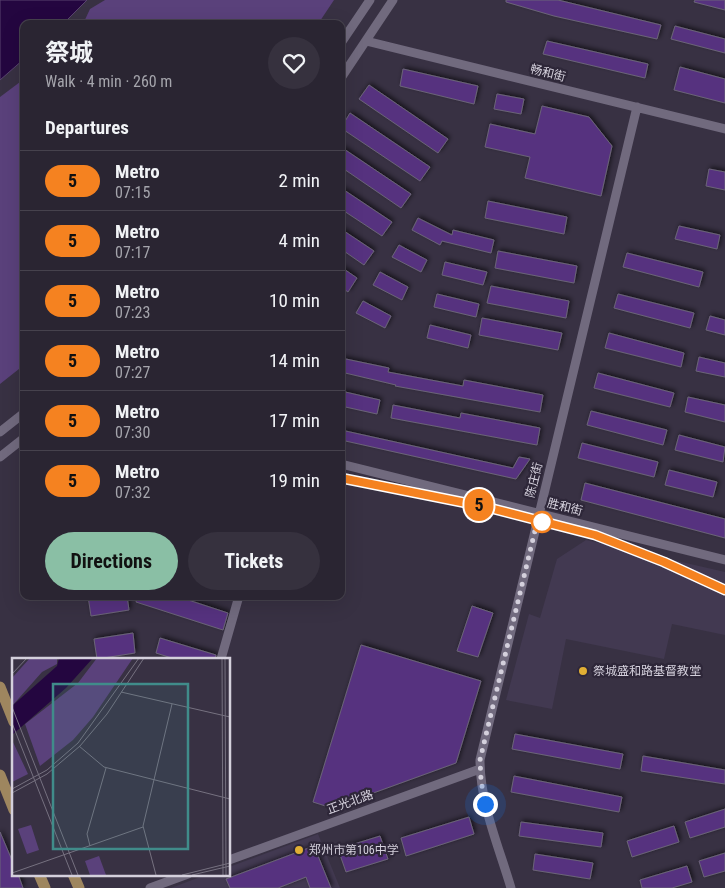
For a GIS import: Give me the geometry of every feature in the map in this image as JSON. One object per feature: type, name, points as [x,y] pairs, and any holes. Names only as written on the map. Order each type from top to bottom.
[{"type":"main road","points":[[0,688],[12,717]]},
{"type":"main road","points":[[0,775],[12,805]]},
{"type":"main road","points":[[40,876],[45,888]]},
{"type":"main road","points":[[74,876],[78,888]]},
{"type":"street","points":[[345,37],[370,0]]},
{"type":"street","points":[[345,72],[393,0]]},
{"type":"street","name":"畅和街","points":[[366,41],[725,129]]},
{"type":"street","name":"陈庄街","points":[[511,888],[485,804],[480,760],[637,107]]},
{"type":"street","points":[[0,432],[20,416]]},
{"type":"street","points":[[0,457],[20,441]]},
{"type":"street","name":"胜和街","points":[[345,465],[725,560]]},
{"type":"street","points":[[220,658],[238,600]]},
{"type":"street","name":"正光北路","points":[[230,860],[480,769]]},
{"type":"street","points":[[150,888],[183,876]]},
{"type":"shaded area","points":[[0,0],[87,0],[67,20],[20,20],[20,62],[0,80]]},
{"type":"shaded area","points":[[105,0],[334,0],[321,20],[85,20],[90,9]]},
{"type":"shaded area","points":[[20,82],[20,368],[0,384],[0,97]]},
{"type":"shaded area","points":[[586,540],[725,572],[725,635],[672,624],[664,659],[566,639],[552,709],[506,700],[529,614],[540,618],[557,559]]},
{"type":"shaded area","name":"郑州市第106中学","points":[[318,834],[340,888],[171,888],[203,876],[230,876],[230,867]]},
{"type":"building","points":[[506,0],[558,0],[661,25],[657,39],[554,16],[506,2]]},
{"type":"building","points":[[695,0],[725,0],[725,10],[694,2]]},
{"type":"building","points":[[675,26],[725,39],[725,53],[671,39]]},
{"type":"building","points":[[547,41],[648,64],[645,78],[543,54]]},
{"type":"building","points":[[680,67],[725,79],[725,103],[674,90]]},
{"type":"building","points":[[403,69],[478,86],[474,104],[400,86]]},
{"type":"building","points":[[369,85],[448,139],[438,153],[359,99]]},
{"type":"building","points":[[497,94],[524,99],[521,114],[494,109]]},
{"type":"building","points":[[542,106],[589,117],[612,146],[601,196],[525,178],[530,157],[485,147],[490,124],[535,134]]},
{"type":"building","points":[[350,113],[430,167],[420,181],[345,131],[345,121]]},
{"type":"building","points":[[345,150],[411,194],[401,208],[345,170]]},
{"type":"building","points":[[709,169],[725,172],[725,190],[706,186]]},
{"type":"building","points":[[345,191],[392,222],[382,236],[345,212]]},
{"type":"building","points":[[488,201],[567,217],[564,234],[485,218]]},
{"type":"building","points":[[418,218],[452,235],[453,230],[494,240],[491,253],[442,241],[440,245],[412,230]]},
{"type":"building","points":[[679,226],[720,235],[717,249],[675,239]]},
{"type":"building","points":[[345,232],[374,251],[364,265],[345,252]]},
{"type":"building","points":[[399,245],[427,260],[421,272],[392,257]]},
{"type":"building","points":[[498,251],[577,266],[574,283],[495,268]]},
{"type":"building","points":[[627,253],[703,272],[699,287],[623,267]]},
{"type":"building","points":[[445,262],[487,272],[483,285],[442,275]]},
{"type":"building","points":[[345,270],[357,278],[348,292],[345,290]]},
{"type":"building","points":[[380,272],[408,287],[402,300],[373,285]]},
{"type":"building","points":[[491,286],[569,301],[566,318],[487,303]]},
{"type":"building","points":[[437,294],[479,304],[476,317],[434,307]]},
{"type":"building","points":[[618,294],[694,313],[690,328],[614,308]]},
{"type":"building","points":[[363,301],[391,316],[385,328],[356,313]]},
{"type":"building","points":[[710,316],[725,320],[725,335],[706,330]]},
{"type":"building","points":[[482,318],[562,333],[558,350],[479,335]]},
{"type":"building","points":[[430,325],[471,335],[468,348],[427,338]]},
{"type":"building","points":[[609,333],[684,353],[681,367],[605,348]]},
{"type":"building","points":[[699,357],[725,363],[725,377],[696,371]]},
{"type":"building","points":[[345,359],[389,368],[388,372],[463,386],[464,380],[543,395],[540,412],[396,385],[345,373]]},
{"type":"building","points":[[598,373],[674,393],[670,407],[594,388]]},
{"type":"building","points":[[345,392],[380,400],[377,414],[345,407]]},
{"type":"building","points":[[688,397],[725,405],[725,422],[685,412]]},
{"type":"building","points":[[393,405],[460,418],[461,413],[540,428],[537,445],[391,418]]},
{"type":"building","points":[[591,411],[667,430],[663,445],[587,425]]},
{"type":"building","points":[[345,431],[513,468],[519,457],[530,459],[516,479],[345,441]]},
{"type":"building","points":[[679,435],[725,447],[723,462],[675,450]]},
{"type":"building","points":[[582,443],[658,462],[654,477],[578,458]]},
{"type":"building","points":[[669,470],[717,482],[713,497],[665,485]]},
{"type":"building","points":[[585,483],[725,519],[725,538],[581,500]]},
{"type":"building","points":[[89,600],[128,600],[129,610],[91,616]]},
{"type":"building","points":[[137,600],[188,600],[228,613],[223,630],[136,602]]},
{"type":"building","points":[[472,606],[493,613],[478,657],[457,651]]},
{"type":"building","points":[[133,633],[135,653],[97,658],[94,639]]},
{"type":"building","points":[[160,638],[216,655],[215,658],[172,658],[156,653]]},
{"type":"building","points":[[361,645],[481,681],[456,763],[332,808],[313,802]]},
{"type":"building","points":[[515,734],[623,754],[620,769],[512,749]]},
{"type":"building","points":[[643,756],[725,770],[725,784],[641,771]]},
{"type":"building","points":[[514,776],[622,797],[619,812],[511,792]]},
{"type":"building","points":[[725,809],[725,827],[690,838],[685,822]]},
{"type":"building","points":[[469,817],[474,834],[406,856],[401,838]]},
{"type":"building","points":[[521,822],[603,833],[601,847],[519,836]]},
{"type":"building","points":[[674,826],[679,842],[632,857],[627,841]]},
{"type":"building","points":[[0,832],[12,860],[12,876],[19,876],[23,888],[0,888]]},
{"type":"building","points":[[380,836],[388,859],[346,872],[338,849]]},
{"type":"building","points":[[314,846],[331,888],[310,888],[306,877],[278,888],[230,888],[226,879]]},
{"type":"building","points":[[725,853],[725,871],[704,877],[699,861]]},
{"type":"building","points":[[535,854],[593,863],[590,879],[533,870]]},
{"type":"building","points":[[687,866],[692,882],[672,888],[642,888],[640,880]]},
{"type":"metro line","name":"5","points":[[345,479],[486,507],[595,535],[664,562],[725,590]]},
{"type":"place","name":"祭城盛和路基督教堂","points":[[583,671]]},
{"type":"place","name":"郑州市第106中学","points":[[299,850]]},
{"type":"route","points":[[485,804],[480,760],[539,514],[542,522]]}]
